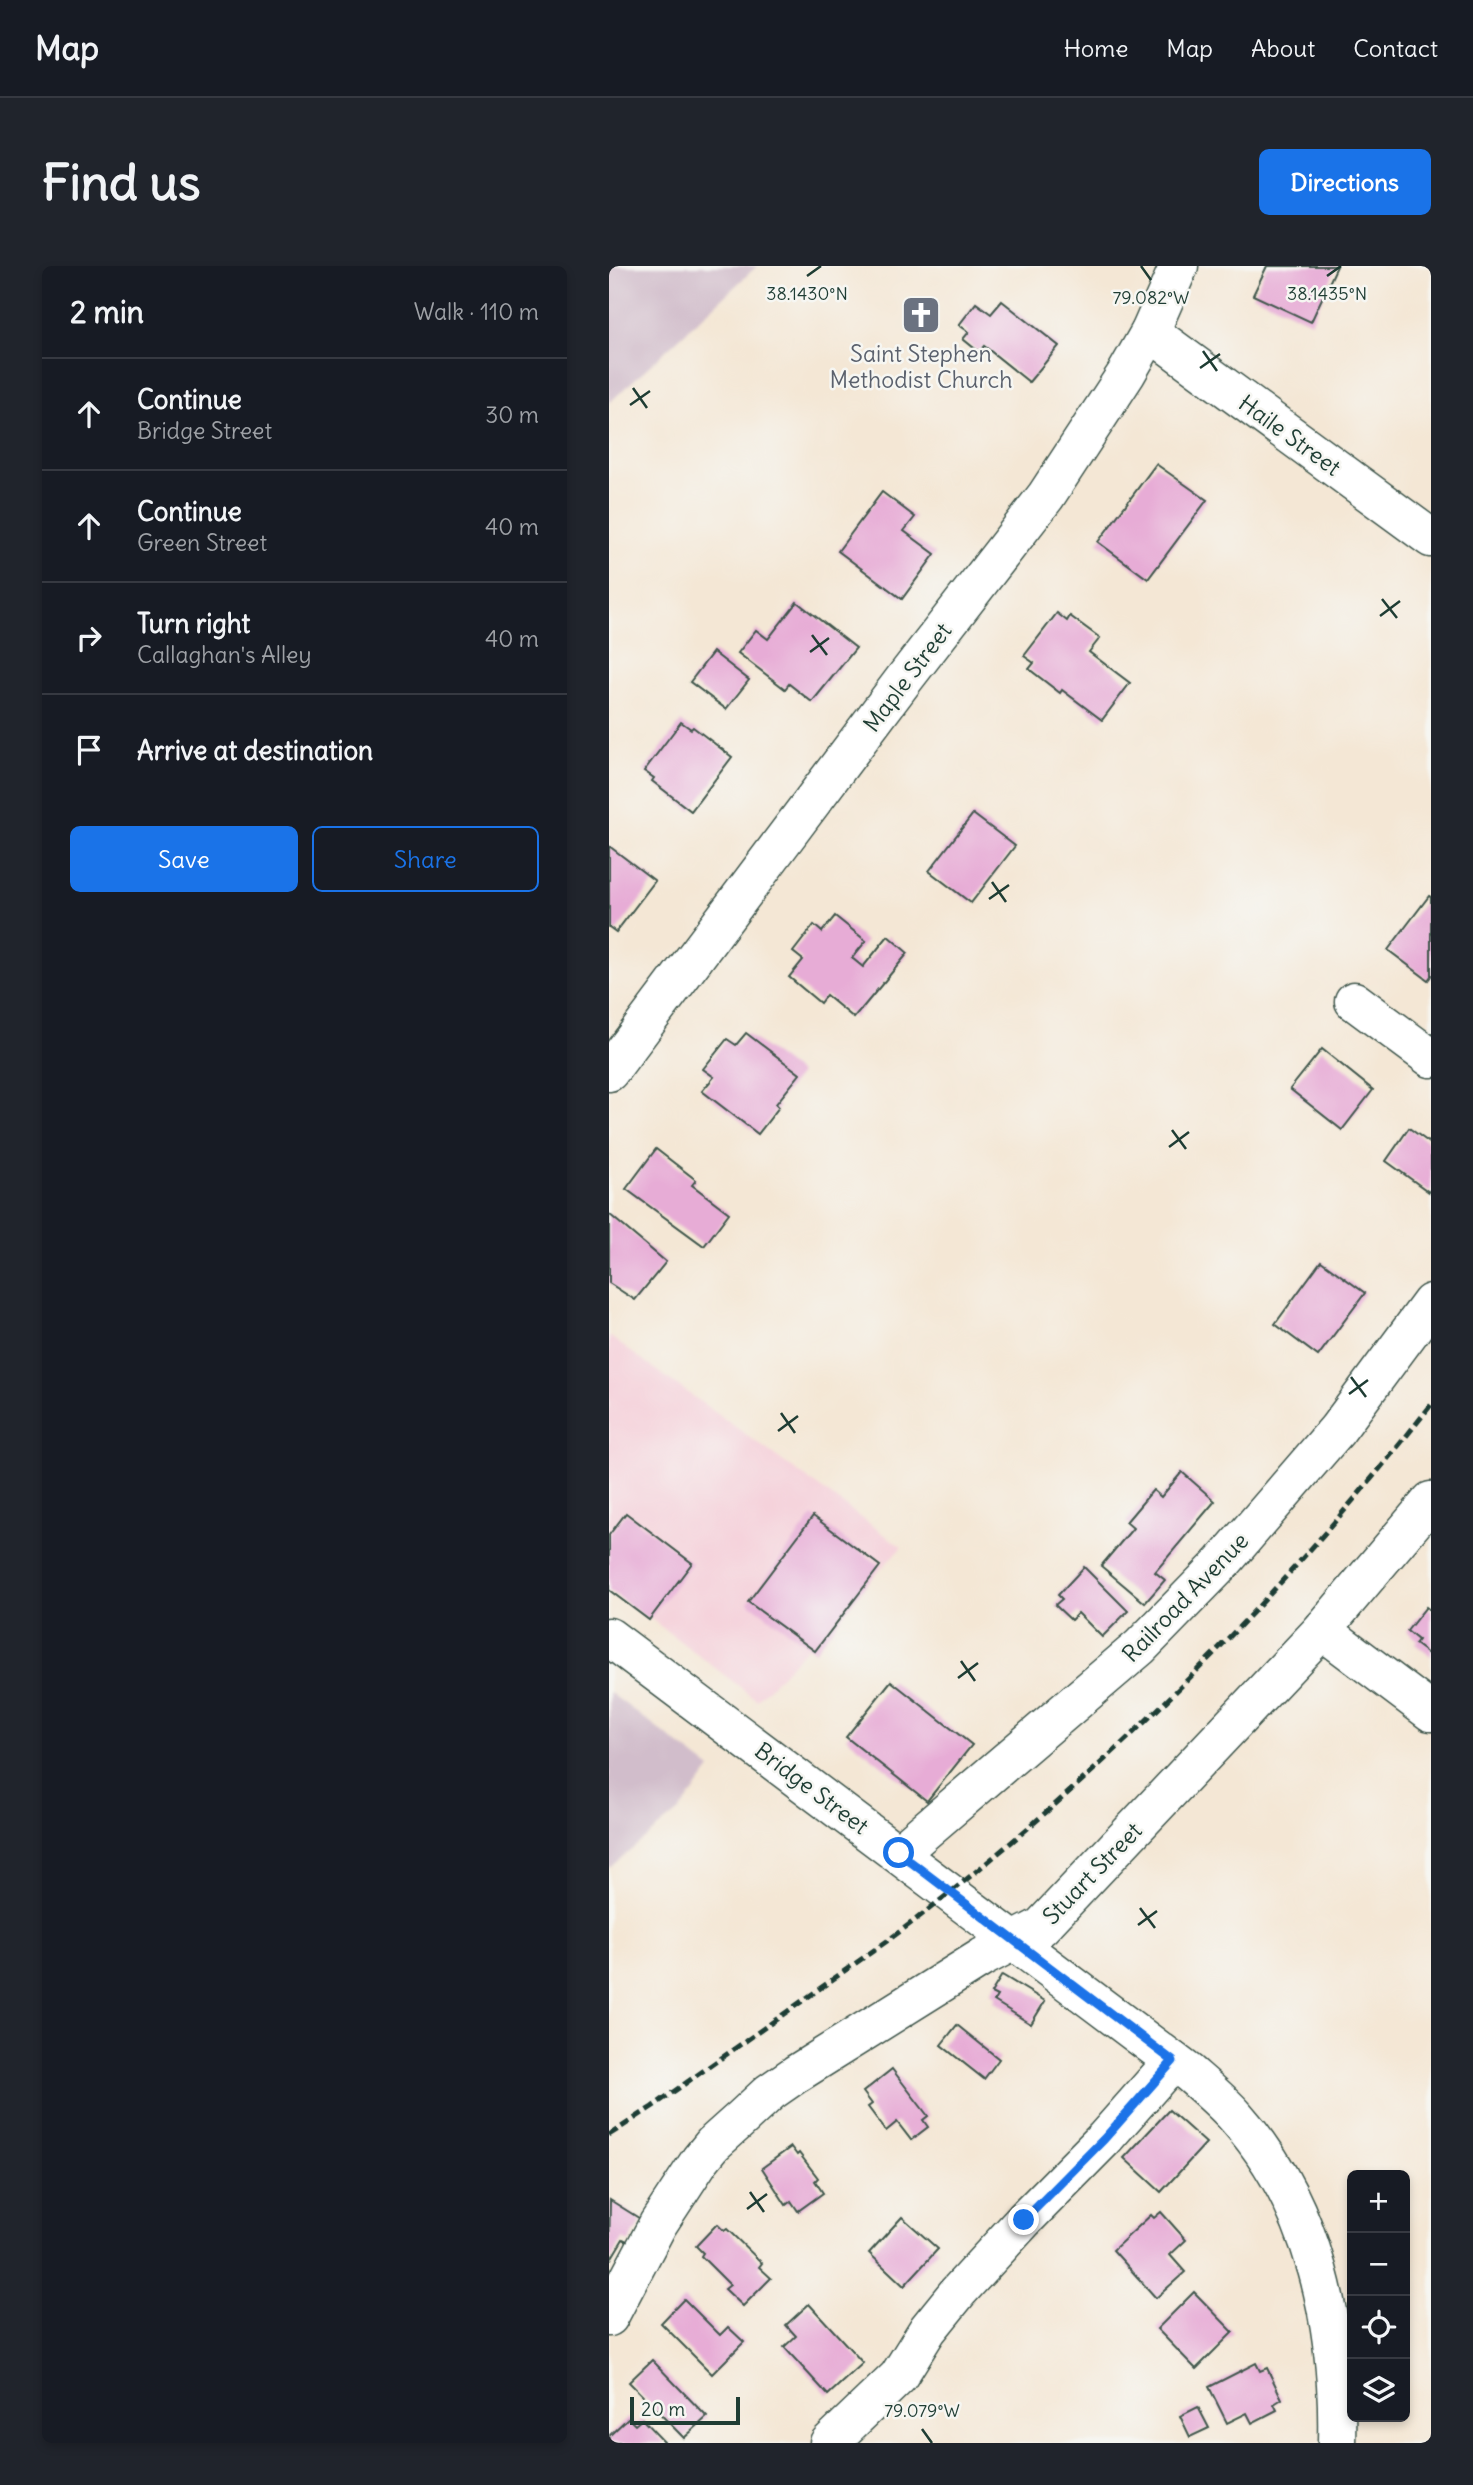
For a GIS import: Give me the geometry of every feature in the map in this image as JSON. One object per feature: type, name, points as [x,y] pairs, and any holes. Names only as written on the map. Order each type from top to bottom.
[{"type":"street","name":"Maple Street","points":[[609,1073],[897,689],[1046,496],[1117,390],[1150,332],[1179,266]]},
{"type":"street","name":"Haile Street","points":[[1150,332],[1431,538]]},
{"type":"street","points":[[1354,1001],[1431,1059]]},
{"type":"street","name":"Railroad Avenue","points":[[899,1853],[1140,1647],[1223,1562],[1337,1430],[1431,1303]]},
{"type":"street","name":"Stuart Street","points":[[609,2317],[658,2224],[688,2176],[713,2144],[770,2092],[796,2074],[1012,1941],[1041,1927],[1322,1630],[1431,1500]]},
{"type":"street","points":[[1322,1630],[1431,1712]]},
{"type":"street","name":"Bridge Street","points":[[609,1637],[1173,2061],[1224,2104],[1250,2133],[1283,2182],[1299,2216],[1317,2269],[1331,2338],[1338,2409],[1337,2443]]},
{"type":"street","points":[[848,2436],[898,2377],[929,2329],[958,2292],[1104,2139],[1173,2061]]},
{"type":"shaded area","points":[[609,266],[757,266],[609,403]]},
{"type":"shaded area","points":[[609,1336],[902,1547],[757,1700],[609,1587]]},
{"type":"shaded area","points":[[609,1692],[711,1769],[680,1810],[609,1868]]},
{"type":"building","points":[[1267,266],[1337,266],[1311,322],[1253,295]]},
{"type":"building","points":[[1002,301],[1059,346],[1029,382],[984,346],[979,352],[963,339],[969,332],[959,325],[976,303],[991,314]]},
{"type":"building","points":[[1156,464],[1207,500],[1148,579],[1098,542]]},
{"type":"building","points":[[882,492],[915,517],[904,531],[935,554],[902,599],[838,551]]},
{"type":"building","points":[[797,602],[856,648],[812,702],[789,684],[785,689],[738,653],[756,630],[768,639]]},
{"type":"building","points":[[1057,613],[1067,621],[1070,616],[1100,638],[1089,652],[1130,683],[1102,720],[1029,669],[1034,663],[1024,656]]},
{"type":"building","points":[[713,652],[749,680],[726,709],[690,682]]},
{"type":"building","points":[[681,722],[691,729],[693,727],[732,757],[691,811],[652,781],[654,778],[644,771]]},
{"type":"building","points":[[973,814],[1015,846],[971,903],[929,871]]},
{"type":"building","points":[[609,846],[655,881],[616,932],[609,927]]},
{"type":"building","points":[[1429,896],[1431,976],[1428,980],[1388,950]]},
{"type":"building","points":[[835,916],[866,941],[852,958],[863,967],[888,936],[908,953],[854,1018],[826,995],[820,1003],[789,977],[803,960],[793,952],[814,925],[822,932]]},
{"type":"building","points":[[746,1033],[800,1074],[776,1104],[779,1107],[758,1134],[702,1091],[714,1077],[703,1069],[727,1039],[736,1045]]},
{"type":"building","points":[[1322,1049],[1373,1090],[1342,1130],[1290,1089]]},
{"type":"building","points":[[1409,1128],[1431,1144],[1429,1192],[1386,1161]]},
{"type":"building","points":[[656,1149],[696,1180],[692,1185],[729,1213],[704,1246],[626,1189]]},
{"type":"building","points":[[609,1214],[666,1262],[635,1300],[609,1283]]},
{"type":"building","points":[[1321,1261],[1365,1293],[1318,1356],[1275,1324]]},
{"type":"building","points":[[1182,1472],[1215,1501],[1155,1572],[1165,1580],[1145,1603],[1101,1566],[1133,1528],[1126,1522],[1153,1490],[1161,1497]]},
{"type":"building","points":[[626,1513],[692,1563],[649,1620],[609,1590],[609,1535]]},
{"type":"building","points":[[813,1516],[880,1566],[815,1651],[748,1602]]},
{"type":"building","points":[[1084,1567],[1128,1611],[1102,1637],[1078,1613],[1071,1620],[1055,1605],[1062,1599],[1058,1595]]},
{"type":"building","points":[[1426,1607],[1431,1611],[1431,1656],[1415,1644],[1418,1640],[1407,1631]]},
{"type":"building","points":[[891,1681],[972,1745],[927,1801],[846,1737]]},
{"type":"building","points":[[1002,1975],[1045,2001],[1031,2024],[994,2001],[997,1996],[991,1993]]},
{"type":"building","points":[[957,2025],[999,2059],[984,2079],[941,2045]]},
{"type":"building","points":[[892,2069],[928,2116],[923,2120],[928,2127],[911,2140],[897,2122],[886,2131],[868,2107],[872,2104],[863,2092]]},
{"type":"building","points":[[1169,2110],[1206,2143],[1161,2192],[1124,2158]]},
{"type":"building","points":[[791,2147],[818,2178],[815,2181],[823,2193],[798,2211],[791,2201],[786,2205],[762,2168]]},
{"type":"building","points":[[610,2200],[642,2220],[629,2242],[623,2239],[611,2259],[609,2258]]},
{"type":"building","points":[[1161,2212],[1186,2240],[1170,2255],[1185,2272],[1156,2298],[1113,2250],[1151,2215],[1154,2218]]},
{"type":"building","points":[[902,2217],[938,2249],[904,2286],[869,2253]]},
{"type":"building","points":[[717,2224],[724,2231],[727,2229],[762,2263],[759,2267],[771,2278],[743,2306],[725,2289],[730,2285],[701,2256],[703,2253],[696,2246]]},
{"type":"building","points":[[1194,2292],[1233,2332],[1196,2369],[1157,2329]]},
{"type":"building","points":[[684,2299],[720,2335],[728,2327],[744,2342],[712,2374],[661,2323]]},
{"type":"building","points":[[809,2304],[863,2363],[828,2395],[784,2347],[796,2336],[786,2325]]},
{"type":"building","points":[[652,2360],[707,2417],[684,2438],[629,2382]]},
{"type":"building","points":[[1256,2363],[1260,2371],[1267,2368],[1282,2399],[1274,2404],[1277,2410],[1252,2423],[1247,2413],[1227,2423],[1209,2387]]},
{"type":"building","points":[[1198,2407],[1209,2428],[1190,2437],[1180,2416]]},
{"type":"building","points":[[628,2418],[635,2425],[642,2419],[665,2443],[609,2443],[609,2436]]},
{"type":"railway","points":[[609,2135],[894,1936],[1056,1804],[1189,1679],[1252,1613],[1374,1476],[1431,1405]]},
{"type":"place","name":"Saint Stephen Methodist Church","points":[[921,315]]},
{"type":"route","points":[[899,1853],[1173,2061],[1104,2139],[1024,2220]]}]
